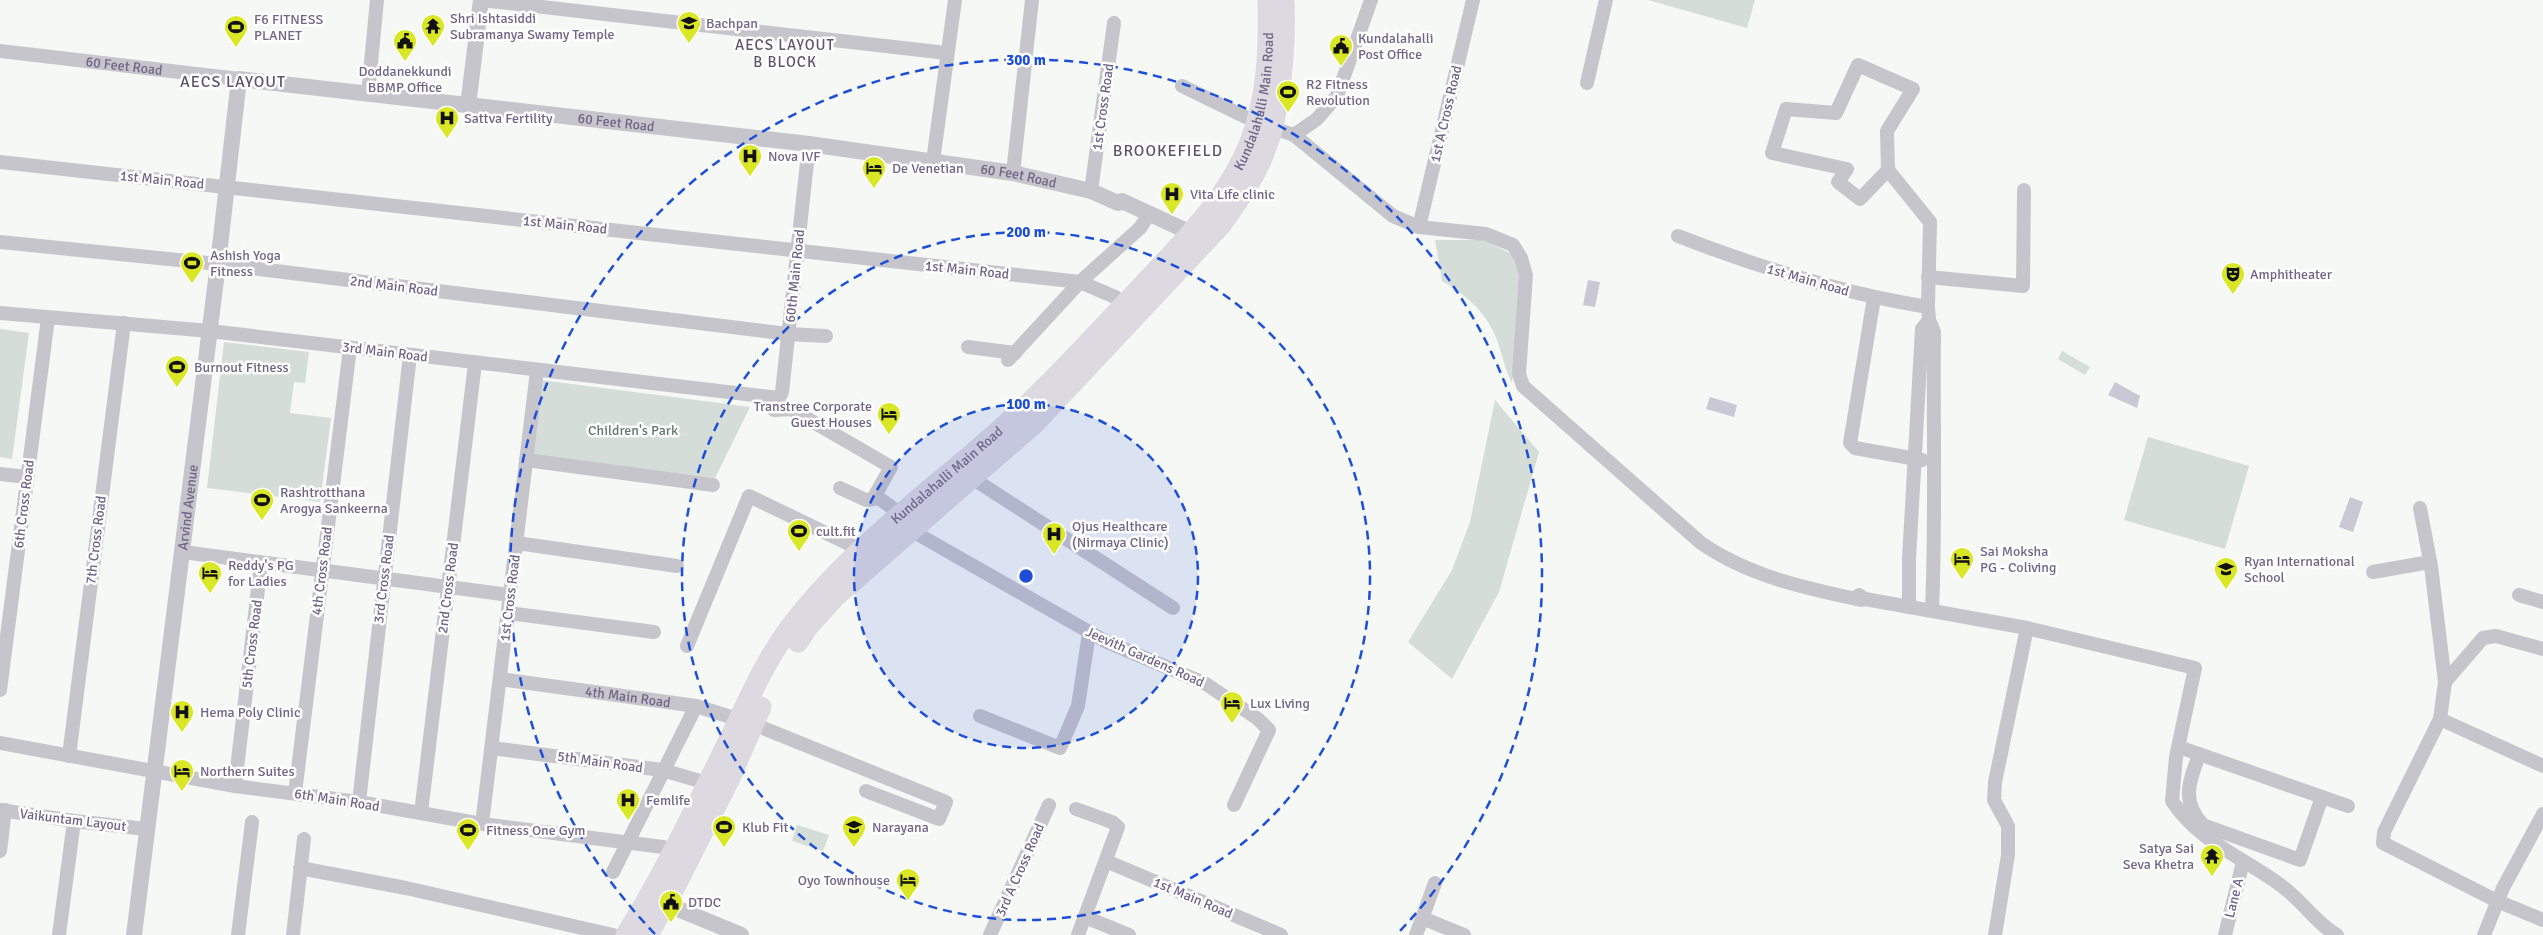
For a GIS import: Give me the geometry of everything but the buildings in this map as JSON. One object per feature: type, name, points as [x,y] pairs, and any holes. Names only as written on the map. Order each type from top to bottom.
[{"type":"main road","name":"Kundalahalli Main Road","points":[[648,935],[666,904],[730,778],[763,670],[792,624],[822,587],[860,551],[908,522],[972,478],[1034,424],[1216,231],[1245,190],[1266,149],[1264,125],[1268,0]]},
{"type":"main road","name":"Kundalahalli Main Road","points":[[626,935],[673,852],[708,783],[807,628],[908,522],[1018,414],[1188,237],[1236,169],[1251,140],[1264,125],[1283,58],[1284,0]]},
{"type":"street","points":[[368,94],[377,0]]},
{"type":"street","points":[[468,106],[481,0],[568,5],[947,53]]},
{"type":"street","points":[[933,161],[954,0]]},
{"type":"street","points":[[1013,173],[1032,0]]},
{"type":"street","points":[[1294,135],[1317,119],[1337,96],[1371,0]]},
{"type":"street","name":"1st A Cross Road","points":[[1419,227],[1473,0]]},
{"type":"street","points":[[1587,83],[1606,0]]},
{"type":"street","name":"1st Cross Road","points":[[1091,191],[1114,23]]},
{"type":"street","name":"60 Feet Road","points":[[0,51],[809,144],[1013,173],[1091,191],[1118,203],[1122,201],[1148,217],[1188,237]]},
{"type":"street","points":[[1888,170],[1860,199],[1838,182],[1848,169],[1772,153],[1786,109],[1836,114],[1858,65],[1913,89],[1887,130],[1888,170],[1930,222],[1929,314],[1934,332],[1933,460],[1935,546],[1932,610]]},
{"type":"street","name":"Arvind Avenue","points":[[134,935],[146,829],[183,552],[239,79]]},
{"type":"street","points":[[1182,86],[1264,125],[1294,135],[1393,216],[1419,227],[1486,234],[1513,245],[1521,258],[1526,275],[1519,374],[1523,386],[1701,543],[1739,565],[1743,564],[1865,599],[2027,628],[2195,668],[2173,775],[2172,801],[2189,824],[2243,862],[2282,886],[2309,910],[2328,933]]},
{"type":"street","name":"60th Main Road","points":[[772,404],[779,398],[782,392],[809,144]]},
{"type":"street","name":"1st Main Road","points":[[0,162],[1080,282],[1116,297],[1124,304]]},
{"type":"street","points":[[1928,277],[2023,286],[2024,190]]},
{"type":"street","points":[[968,347],[1012,356],[1080,282],[1148,217]]},
{"type":"street","name":"1st Main Road","points":[[1678,236],[1740,260],[1816,284],[1929,314]]},
{"type":"street","name":"2nd Main Road","points":[[0,242],[218,264],[788,334],[826,336]]},
{"type":"street","points":[[1874,298],[1850,443],[1855,448],[1914,460],[1933,460]]},
{"type":"street","name":"3rd Main Road","points":[[0,313],[210,331],[537,371],[772,404],[791,409],[891,467],[876,496]]},
{"type":"street","points":[[1909,607],[1914,460],[1922,330],[1929,314]]},
{"type":"street","name":"6th Cross Road","points":[[0,690],[48,318]]},
{"type":"street","name":"7th Cross Road","points":[[69,756],[124,323]]},
{"type":"street","name":"4th Cross Road","points":[[295,793],[350,348]]},
{"type":"street","name":"3rd Cross Road","points":[[359,802],[410,356]]},
{"type":"street","name":"2nd Cross Road","points":[[420,813],[475,363]]},
{"type":"street","name":"1st Cross Road","points":[[482,824],[537,371]]},
{"type":"street","points":[[526,460],[713,485]]},
{"type":"street","points":[[0,474],[27,477]]},
{"type":"street","points":[[972,478],[1173,608]]},
{"type":"street","points":[[840,488],[866,500],[876,496]]},
{"type":"street","points":[[687,646],[749,496],[854,546],[860,551]]},
{"type":"street","name":"Jeevith Gardens Road","points":[[876,496],[908,522],[921,536],[989,573],[1089,633],[1206,684],[1258,719],[1269,730],[1234,805]]},
{"type":"street","points":[[2420,508],[2430,562],[2445,682],[2440,719],[2384,832],[2383,843],[2497,901],[2543,920]]},
{"type":"street","points":[[517,543],[677,566]]},
{"type":"street","points":[[183,552],[510,595]]},
{"type":"street","name":"5th Cross Road","points":[[235,786],[261,562]]},
{"type":"street","points":[[2373,572],[2430,562]]},
{"type":"street","points":[[2519,595],[2543,602]]},
{"type":"street","points":[[508,613],[654,632]]},
{"type":"street","points":[[1995,935],[2008,855],[2008,826],[1994,800],[1995,782],[2027,628]]},
{"type":"street","points":[[980,716],[1060,748],[1078,706],[1089,633]]},
{"type":"street","points":[[2445,682],[2483,638],[2496,636],[2543,649]]},
{"type":"street","name":"4th Main Road","points":[[500,680],[696,706],[746,722],[946,802],[939,819],[866,791]]},
{"type":"street","points":[[613,872],[662,770],[696,706]]},
{"type":"street","points":[[2440,719],[2543,766]]},
{"type":"street","name":"6th Main Road","points":[[0,743],[235,786],[359,802],[482,824],[663,847],[673,852]]},
{"type":"street","points":[[2179,747],[2348,806]]},
{"type":"street","name":"5th Main Road","points":[[492,748],[662,770],[708,783]]},
{"type":"street","points":[[2199,755],[2190,781],[2188,799],[2193,814],[2203,824],[2300,860],[2322,797]]},
{"type":"street","name":"3rd A Cross Road","points":[[990,935],[1049,805]]},
{"type":"street","points":[[1076,809],[1112,822],[1118,827],[1078,935]]},
{"type":"street","points":[[0,851],[2,810]]},
{"type":"street","name":"Vaikuntam Layout","points":[[2,810],[146,829]]},
{"type":"street","points":[[2484,935],[2497,901],[2540,829],[2543,814]]},
{"type":"street","points":[[59,935],[74,821]]},
{"type":"street","points":[[238,935],[252,822]]},
{"type":"street","points":[[293,935],[304,839]]},
{"type":"street","name":"1st Main Road","points":[[1106,860],[1281,935]]},
{"type":"street","name":"Lane A","points":[[2224,935],[2243,862]]},
{"type":"street","points":[[300,868],[406,888],[613,935]]},
{"type":"street","points":[[1416,935],[1425,919],[1435,883]]},
{"type":"street","points":[[666,904],[741,935]]},
{"type":"street","points":[[1086,917],[1129,935]]},
{"type":"street","points":[[1425,919],[1464,935]]},
{"type":"green space","points":[[1648,0],[1755,0],[1747,28]]},
{"type":"green space","points":[[1435,240],[1484,240],[1512,254],[1522,278],[1512,383],[1489,323],[1468,299],[1442,281]]},
{"type":"green space","points":[[0,329],[29,333],[12,459],[0,457]]},
{"type":"green space","points":[[224,342],[309,352],[305,383],[294,382],[290,413],[331,418],[320,502],[207,488]]},
{"type":"green space","points":[[2062,351],[2090,367],[2085,375],[2058,359]]},
{"type":"green space","name":"Children's Park","points":[[541,380],[750,407],[715,478],[532,455]]},
{"type":"green space","points":[[1495,400],[1539,452],[1499,592],[1452,679],[1408,642],[1452,570],[1470,522]]},
{"type":"green space","points":[[2148,437],[2249,466],[2225,549],[2124,520]]},
{"type":"green space","points":[[797,825],[829,835],[823,851],[792,841]]},
{"type":"shaded area","points":[[1588,280],[1600,282],[1595,307],[1583,305]]},
{"type":"shaded area","points":[[2115,382],[2140,396],[2137,408],[2108,395]]},
{"type":"shaded area","points":[[1710,397],[1737,405],[1734,417],[1706,409]]},
{"type":"shaded area","points":[[2350,497],[2363,502],[2353,532],[2339,527]]},
{"type":"place","name":"Bachpan","points":[[689,44]]},
{"type":"place","name":"Shri Ishtasiddi Subramanya Swamy Temple","points":[[433,47]]},
{"type":"place","name":"F6 FITNESS PLANET","points":[[236,48]]},
{"type":"place","name":"Doddanekkundi BBMP Office","points":[[405,62]]},
{"type":"place","name":"Kundalahalli Post Office","points":[[1341,67]]},
{"type":"place","name":"R2 Fitness Revolution","points":[[1288,113]]},
{"type":"place","name":"Sattva Fertility","points":[[447,139]]},
{"type":"place","name":"Nova IVF","points":[[750,177]]},
{"type":"place","name":"De Venetian","points":[[874,189]]},
{"type":"place","name":"Vita Life clinic","points":[[1172,215]]},
{"type":"place","name":"Ashish Yoga Fitness","points":[[192,284]]},
{"type":"place","name":"Amphitheater","points":[[2233,295]]},
{"type":"place","name":"Burnout Fitness","points":[[177,388]]},
{"type":"place","name":"Transtree Corporate Guest Houses","points":[[889,435]]},
{"type":"place","name":"Rashtrotthana Arogya Sankeerna","points":[[262,521]]},
{"type":"place","name":"cult.fit","points":[[799,552]]},
{"type":"place","name":"Ojus Healthcare (Nirmaya Clinic)","points":[[1054,555]]},
{"type":"place","name":"Sai Moksha PG - Coliving","points":[[1962,580]]},
{"type":"place","name":"Ryan International School","points":[[2226,590]]},
{"type":"place","name":"Reddy's PG for Ladies","points":[[210,594]]},
{"type":"place","name":"Lux Living","points":[[1232,724]]},
{"type":"place","name":"Hema Poly Clinic","points":[[182,733]]},
{"type":"place","name":"Northern Suites","points":[[182,792]]},
{"type":"place","name":"Femlife","points":[[628,821]]},
{"type":"place","name":"Klub Fit","points":[[724,848]]},
{"type":"place","name":"Narayana","points":[[854,848]]},
{"type":"place","name":"Fitness One Gym","points":[[468,851]]},
{"type":"place","name":"Satya Sai Seva Khetra","points":[[2212,877]]},
{"type":"place","name":"Oyo Townhouse","points":[[908,901]]},
{"type":"place","name":"DTDC","points":[[671,923]]},
{"type":"district","name":"AECS LAYOUT B BLOCK","points":[[785,54]]},
{"type":"district","name":"AECS LAYOUT","points":[[233,82]]},
{"type":"district","name":"BROOKEFIELD","points":[[1168,151]]}]
